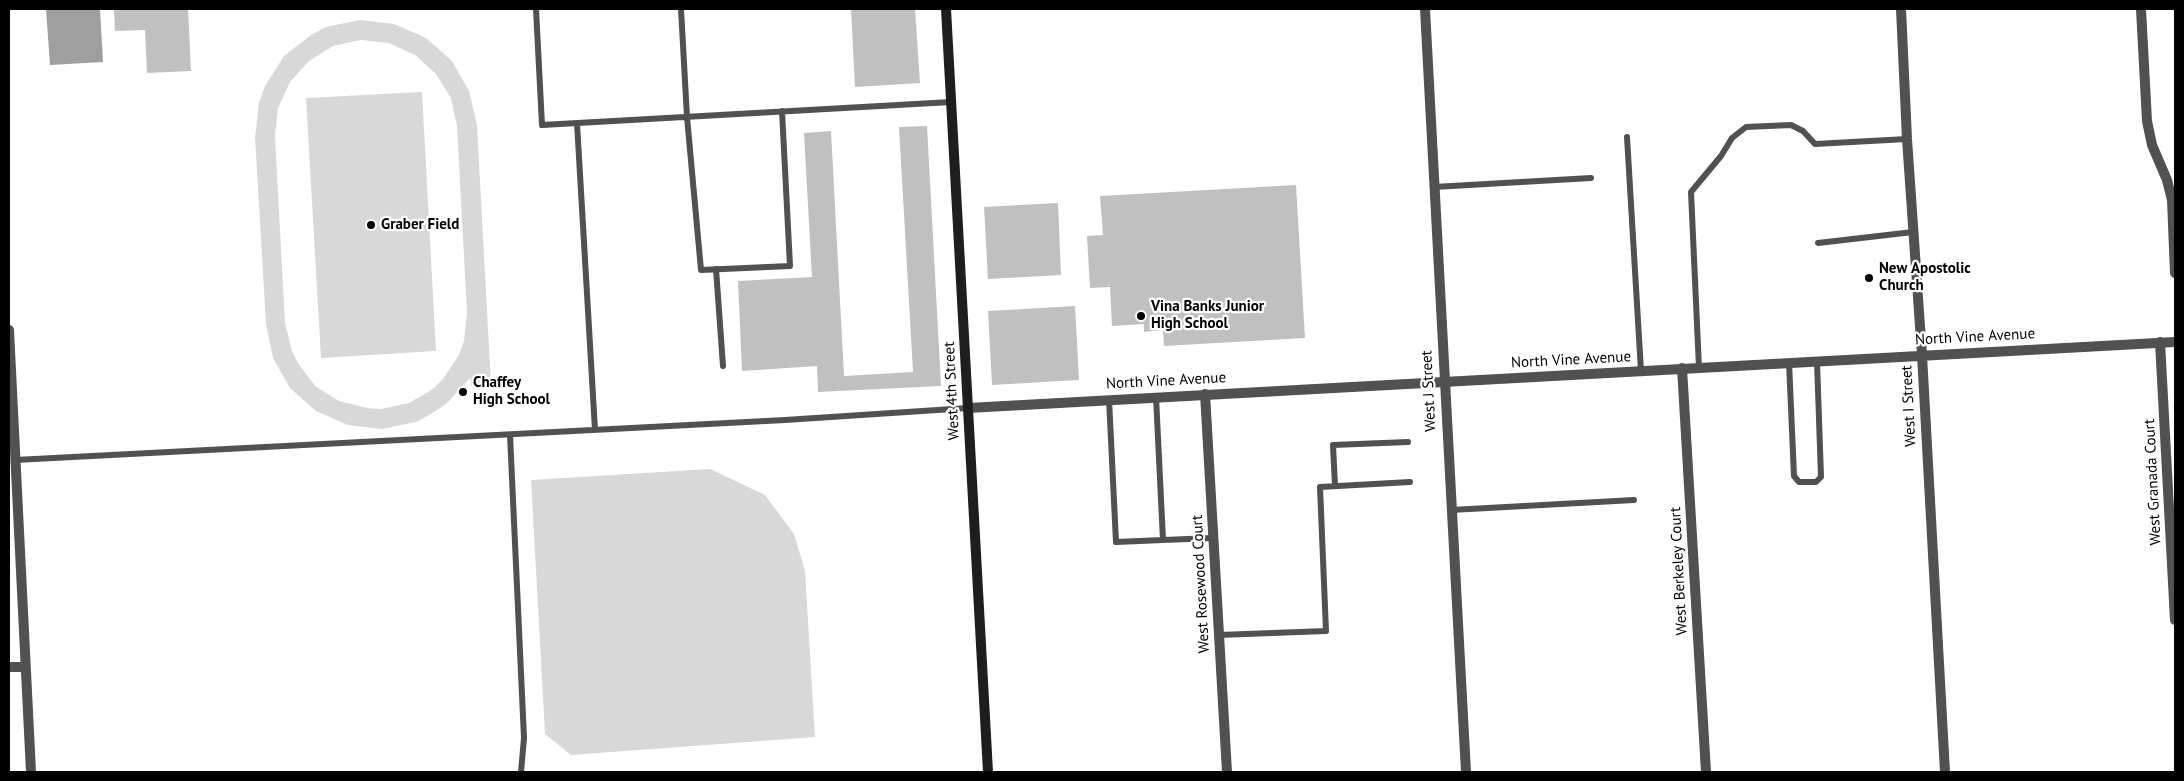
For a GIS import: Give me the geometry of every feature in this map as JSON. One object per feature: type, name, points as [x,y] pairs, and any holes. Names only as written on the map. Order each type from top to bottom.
[{"type":"main road","name":"West 4th Street","points":[[946,9],[988,772]]},
{"type":"street","name":"West J Street","points":[[1425,9],[1443,382],[1466,772]]},
{"type":"street","name":"West I Street","points":[[1901,9],[1945,772]]},
{"type":"street","points":[[2141,9],[2147,121],[2152,145],[2167,180],[2172,200],[2175,273]]},
{"type":"street","points":[[9,330],[12,460],[31,772]]},
{"type":"street","name":"West Granada Court","points":[[2160,342],[2175,620]]},
{"type":"street","name":"North Vine Avenue","points":[[968,408],[2175,342]]},
{"type":"street","name":"West Berkeley Court","points":[[1682,368],[1706,772]]},
{"type":"street","name":"West Rosewood Court","points":[[1205,394],[1228,772]]},
{"type":"street","points":[[9,667],[24,666]]},
{"type":"lane","points":[[536,9],[542,125],[951,102]]},
{"type":"lane","points":[[681,9],[687,117],[701,270],[790,266],[782,111]]},
{"type":"lane","points":[[577,123],[595,430]]},
{"type":"lane","points":[[1699,368],[1691,192],[1721,156],[1732,138],[1746,127],[1792,125],[1803,132],[1814,144],[1907,139]]},
{"type":"lane","points":[[1627,136],[1641,371]]},
{"type":"lane","points":[[1434,187],[1591,178]]},
{"type":"lane","points":[[1818,243],[1913,232]]},
{"type":"lane","points":[[716,269],[723,366]]},
{"type":"lane","points":[[1789,362],[1794,476],[1799,482],[1816,482],[1822,477],[1817,361]]},
{"type":"lane","points":[[1156,397],[1163,540]]},
{"type":"lane","points":[[1109,399],[1116,542],[1214,538]]},
{"type":"lane","points":[[12,460],[510,435],[968,408]]},
{"type":"lane","points":[[510,435],[524,738],[522,772]]},
{"type":"lane","points":[[1334,486],[1333,445],[1408,442]]},
{"type":"lane","points":[[1219,635],[1326,630],[1320,487],[1410,482]]},
{"type":"lane","points":[[1451,510],[1634,500]]},
{"type":"shaded area","points":[[46,9],[100,9],[103,62],[50,65]]},
{"type":"shaded area","points":[[360,20],[394,24],[426,38],[452,61],[469,91],[477,125],[491,385],[471,386],[470,378],[446,404],[431,414],[416,422],[382,429],[348,425],[316,411],[290,388],[273,358],[266,324],[255,137],[259,103],[265,86],[284,56],[311,35],[326,27]],"holes":[[[361,40],[389,43],[415,55],[436,74],[451,98],[457,126],[467,313],[464,341],[459,355],[443,379],[433,389],[409,403],[381,409],[367,408],[339,401],[315,386],[298,363],[292,351],[285,323],[275,136],[278,108],[290,82],[309,61],[333,46]]]},
{"type":"shaded area","name":"Graber Field","points":[[422,92],[436,351],[321,358],[306,98]]},
{"type":"shaded area","points":[[710,469],[765,495],[794,534],[805,571],[815,737],[571,755],[545,734],[531,480]]},
{"type":"building","points":[[114,9],[188,9],[191,71],[147,73],[145,30],[115,31]]},
{"type":"building","points":[[851,9],[915,9],[920,83],[855,87]]},
{"type":"building","points":[[927,126],[941,386],[818,392],[817,366],[742,371],[738,281],[812,277],[804,133],[831,131],[844,376],[913,372],[899,127]]},
{"type":"building","points":[[1296,185],[1305,338],[1164,346],[1163,330],[1144,332],[1144,324],[1112,326],[1110,287],[1090,288],[1087,236],[1103,235],[1100,196]]},
{"type":"building","points":[[1058,203],[1061,275],[988,279],[984,207]]},
{"type":"building","points":[[1075,306],[1079,380],[992,385],[988,311]]},
{"type":"place","name":"Graber Field","points":[[371,225]]},
{"type":"place","name":"New Apostolic Church","points":[[1869,278]]},
{"type":"place","name":"Vina Banks Junior High School","points":[[1141,316]]},
{"type":"place","name":"Chaffey High School","points":[[463,392]]}]
